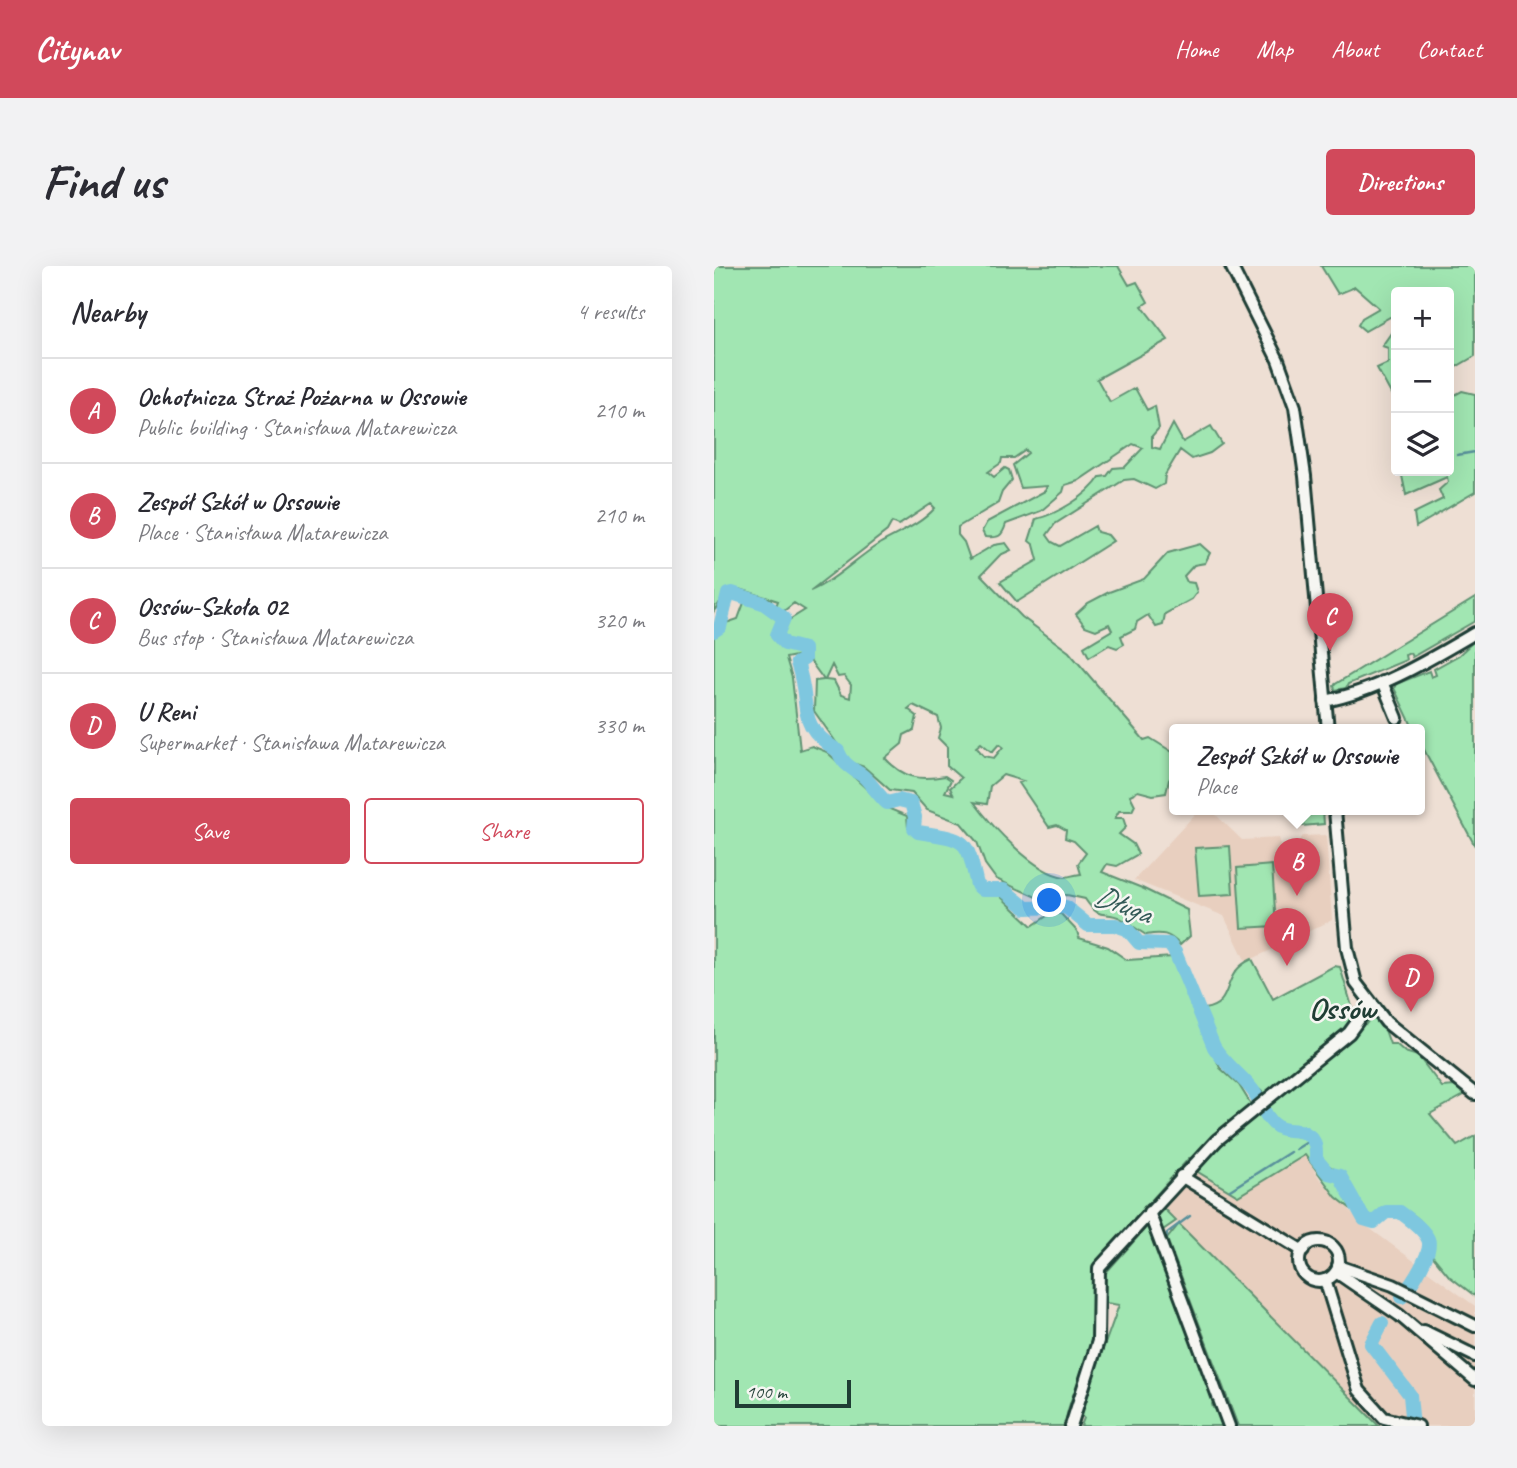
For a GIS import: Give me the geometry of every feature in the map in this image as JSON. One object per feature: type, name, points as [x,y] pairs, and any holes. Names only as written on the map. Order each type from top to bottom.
[{"type":"street","points":[[1231,266],[1278,360],[1296,407],[1305,476],[1327,724]]},
{"type":"street","points":[[1325,701],[1382,681],[1436,657],[1475,633]]},
{"type":"street","points":[[1382,681],[1397,718]]},
{"type":"street","points":[[1335,815],[1349,958],[1356,983],[1370,1004],[1404,1039],[1475,1094]]},
{"type":"street","points":[[1072,1426],[1098,1341],[1097,1272],[1181,1176],[1247,1112],[1270,1097],[1349,1033],[1370,1004]]},
{"type":"street","points":[[1181,1176],[1303,1251]]},
{"type":"street","points":[[1149,1212],[1229,1426]]},
{"type":"street","points":[[1314,1242],[1327,1243],[1337,1252],[1337,1269],[1325,1280],[1315,1280],[1304,1273],[1300,1261],[1303,1251],[1314,1242]]},
{"type":"street","points":[[1337,1269],[1393,1285],[1475,1326]]},
{"type":"street","points":[[1337,1269],[1415,1327],[1473,1378],[1475,1390]]},
{"type":"street","points":[[1325,1280],[1359,1390],[1384,1418],[1418,1426]]},
{"type":"street","points":[[1415,1327],[1475,1356]]},
{"type":"shaded area","points":[[1194,815],[1216,815],[1242,840],[1279,838],[1281,845],[1297,843],[1303,836],[1326,835],[1332,920],[1246,962],[1224,916],[1134,880]]},
{"type":"shaded area","points":[[1305,1155],[1319,1178],[1361,1222],[1475,1306],[1475,1426],[1238,1426],[1241,1406],[1167,1239],[1179,1224],[1164,1209],[1193,1169],[1238,1196]]},
{"type":"green space","points":[[714,266],[1118,266],[1129,285],[1137,282],[1148,302],[1142,306],[1168,340],[1097,379],[1110,402],[1135,388],[1147,410],[1155,406],[1159,428],[1152,436],[1152,447],[1160,449],[1173,424],[1183,442],[1211,426],[1222,444],[1210,453],[1192,459],[1180,450],[1165,475],[1164,484],[1155,489],[1134,479],[1124,480],[1055,524],[1047,535],[1052,542],[1060,546],[1095,526],[1097,532],[1108,535],[1113,541],[1017,602],[1000,582],[1038,560],[1034,545],[1029,541],[1036,519],[1071,503],[1088,491],[1100,477],[1107,476],[1113,468],[1125,467],[1143,448],[1133,444],[1078,481],[1065,485],[1063,492],[1041,511],[1006,524],[999,536],[985,537],[982,531],[987,522],[1045,491],[1047,486],[1021,488],[1013,465],[1028,453],[1026,450],[1014,458],[1002,458],[1001,463],[988,472],[994,477],[1005,468],[1009,470],[1012,480],[1002,492],[998,503],[958,527],[958,535],[964,542],[970,559],[994,545],[1006,543],[1011,550],[1000,555],[981,575],[1022,617],[1069,652],[1144,740],[1150,738],[1169,750],[1166,793],[1153,795],[1138,791],[1130,795],[1135,805],[1132,811],[1119,811],[1115,818],[1123,818],[1126,827],[1119,834],[1133,844],[1138,854],[1117,866],[1107,864],[1102,872],[1187,910],[1190,936],[1180,945],[1169,936],[1146,935],[1116,916],[1099,913],[1085,899],[1067,895],[1036,897],[996,879],[985,864],[977,842],[961,823],[927,810],[912,793],[890,790],[864,767],[850,762],[814,711],[815,681],[824,680],[805,654],[786,658],[792,678],[800,750],[812,746],[827,752],[887,808],[907,816],[908,828],[956,845],[965,854],[972,880],[978,890],[997,893],[1032,926],[1050,914],[1061,914],[1077,931],[1079,938],[1108,947],[1127,960],[1173,957],[1220,1068],[1239,1085],[1252,1106],[1194,1158],[1189,1158],[1092,1267],[1096,1306],[1095,1335],[1065,1426],[714,1426],[714,627],[738,619],[745,600],[776,606],[778,601],[740,589],[728,590],[714,611]],"holes":[[[931,504],[935,508],[916,524],[879,544],[810,591],[887,531],[892,522],[899,525]],[[794,603],[805,610],[784,623],[775,618]],[[832,665],[838,677],[844,676],[851,685],[850,698],[841,695],[834,681],[825,680]],[[913,705],[938,717],[941,728],[938,738],[947,747],[947,766],[961,778],[950,788],[953,794],[945,792],[951,780],[945,776],[920,778],[905,774],[885,758],[902,744],[904,735],[914,730],[917,716],[908,709]],[[981,743],[992,752],[999,744],[1003,747],[994,758],[984,756],[976,747]],[[1003,775],[1023,781],[1019,783],[1049,827],[1057,825],[1066,830],[1065,838],[1074,841],[1086,853],[1078,864],[1081,874],[1065,877],[1053,874],[1028,858],[1002,835],[974,802],[987,804],[990,786]]]},
{"type":"green space","points":[[1321,266],[1475,266],[1475,356],[1454,368],[1454,287],[1391,287],[1391,317],[1365,331],[1358,325],[1362,318],[1379,308],[1355,287],[1338,294]]},
{"type":"green space","points":[[1391,333],[1391,394],[1377,368],[1388,363],[1388,348],[1382,346]]},
{"type":"green space","points":[[1462,391],[1475,394],[1475,492],[1416,527],[1414,513],[1443,499],[1439,490],[1448,482],[1447,477],[1406,495],[1402,476],[1454,476],[1454,395]]},
{"type":"green space","points":[[1200,544],[1210,553],[1205,563],[1194,565],[1184,576],[1187,582],[1194,583],[1197,592],[1192,599],[1165,614],[1163,625],[1156,627],[1148,615],[1137,622],[1135,629],[1121,636],[1124,644],[1117,648],[1109,645],[1089,657],[1084,647],[1112,630],[1109,624],[1096,630],[1085,626],[1076,614],[1088,603],[1109,592],[1144,579],[1168,553]]},
{"type":"green space","points":[[1475,598],[1475,621],[1412,657],[1410,653],[1405,655],[1406,660],[1348,684],[1346,688],[1335,690],[1334,685]]},
{"type":"green space","points":[[1475,640],[1475,846],[1425,752],[1425,724],[1411,724],[1394,688],[1396,684],[1429,671],[1431,677],[1436,675],[1434,669],[1459,655]]},
{"type":"green space","points":[[1301,815],[1323,815],[1324,824],[1302,826]]},
{"type":"green space","points":[[1230,846],[1233,894],[1199,896],[1195,848]]},
{"type":"green space","points":[[1272,865],[1276,926],[1241,928],[1237,868]]},
{"type":"green space","points":[[1252,959],[1273,999],[1334,966],[1340,967],[1356,1020],[1266,1096],[1230,1067],[1204,1009],[1221,1001],[1235,972]]},
{"type":"green space","points":[[1370,1015],[1384,1027],[1390,1044],[1396,1044],[1405,1052],[1418,1056],[1442,1087],[1455,1086],[1466,1094],[1430,1114],[1457,1146],[1475,1136],[1475,1296],[1449,1276],[1431,1254],[1429,1233],[1415,1216],[1396,1208],[1377,1216],[1366,1215],[1345,1176],[1322,1161],[1320,1144],[1313,1133],[1292,1125],[1280,1124],[1265,1104],[1362,1020],[1366,1024],[1369,1020],[1366,1017]]},
{"type":"green space","points":[[1255,1109],[1279,1132],[1308,1139],[1319,1168],[1339,1182],[1351,1209],[1336,1197],[1305,1155],[1238,1196],[1193,1169]]},
{"type":"green space","points":[[1164,1209],[1176,1221],[1160,1232],[1155,1218]]},
{"type":"green space","points":[[1150,1223],[1216,1398],[1212,1404],[1213,1408],[1220,1410],[1226,1426],[1081,1426],[1084,1418],[1080,1413],[1119,1305],[1106,1303],[1103,1276]]},
{"type":"green space","points":[[1179,1224],[1379,1426],[1238,1426],[1167,1239]]},
{"type":"waterway","points":[[1457,455],[1475,452]]},
{"type":"waterway","name":"Długa","points":[[714,631],[720,627],[728,594],[732,593],[763,603],[784,618],[777,635],[785,644],[804,649],[804,659],[797,663],[809,722],[815,731],[838,751],[845,763],[863,776],[887,803],[899,800],[911,803],[915,817],[914,828],[918,832],[947,837],[962,844],[970,858],[977,885],[983,890],[1004,890],[1026,908],[1066,907],[1088,925],[1115,925],[1127,929],[1139,943],[1169,944],[1175,952],[1214,1047],[1254,1092],[1270,1120],[1282,1129],[1301,1131],[1311,1137],[1316,1159],[1328,1173],[1340,1176],[1364,1219],[1374,1222],[1386,1212],[1400,1212],[1426,1235],[1429,1245],[1425,1260],[1402,1297]]},
{"type":"waterway","points":[[1296,1149],[1312,1139]]},
{"type":"waterway","points":[[1230,1190],[1290,1152]]},
{"type":"waterway","points":[[1166,1243],[1167,1233],[1190,1216]]},
{"type":"waterway","points":[[1171,1256],[1236,1426]]},
{"type":"waterway","name":"Długa","points":[[1382,1323],[1371,1344],[1410,1395],[1413,1426]]},
{"type":"place","name":"Ossów-Szkoła 02","points":[[1330,651]]},
{"type":"place","name":"Zespół Szkół w Ossowie","points":[[1297,896]]},
{"type":"place","name":"Ochotnicza Straż Pożarna w Ossowie","points":[[1287,966]]},
{"type":"place","name":"U Reni","points":[[1411,1012]]},
{"type":"district","name":"Ossów","points":[[1342,1008]]}]
